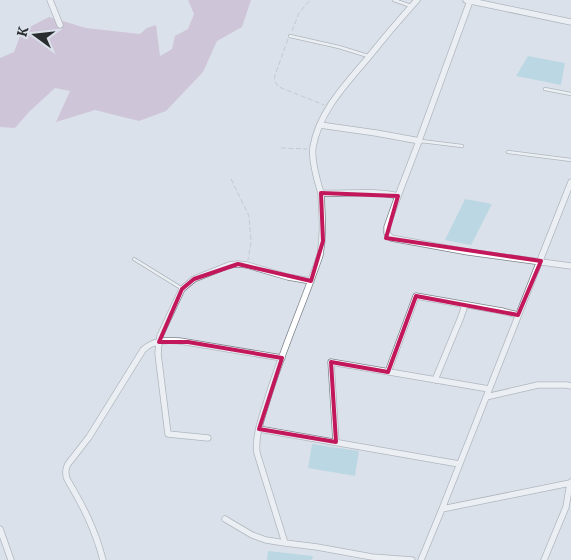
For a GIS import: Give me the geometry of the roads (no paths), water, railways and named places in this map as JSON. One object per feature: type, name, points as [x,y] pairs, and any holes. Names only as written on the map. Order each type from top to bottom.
[{"type":"street","points":[[50,0],[60,25]]},
{"type":"street","points":[[286,544],[257,453],[256,440],[272,386],[311,281],[323,241],[321,193],[317,181],[313,150],[320,125],[336,96],[417,0]]},
{"type":"street","points":[[571,22],[468,1],[420,141],[387,227],[391,238],[468,252],[571,266]]},
{"type":"street","points":[[320,125],[420,141]]},
{"type":"street","points":[[421,560],[571,182]]},
{"type":"street","points":[[321,193],[373,192],[398,196]]},
{"type":"street","points":[[208,438],[168,434],[158,354],[159,342],[182,289],[194,279],[229,265],[247,265],[311,281]]},
{"type":"street","points":[[388,372],[416,296],[502,311],[518,316]]},
{"type":"street","points":[[435,380],[465,304]]},
{"type":"street","points":[[103,560],[84,507],[67,478],[66,468],[143,350],[151,344],[173,341],[282,358]]},
{"type":"street","points":[[336,442],[331,362],[489,389]]},
{"type":"street","points":[[486,397],[538,384],[571,386]]},
{"type":"street","points":[[259,429],[459,464]]},
{"type":"street","points":[[442,509],[570,483],[566,508],[544,560]]},
{"type":"street","points":[[225,519],[252,535],[266,540],[372,557],[412,560]]},
{"type":"street","points":[[0,529],[11,560]]},
{"type":"lane","points":[[394,0],[412,6]]},
{"type":"lane","points":[[290,36],[339,46],[369,56]]},
{"type":"lane","points":[[545,89],[571,94]]},
{"type":"lane","points":[[420,141],[462,146]]},
{"type":"lane","points":[[508,152],[571,160]]},
{"type":"lane","points":[[134,259],[182,289]]}]
